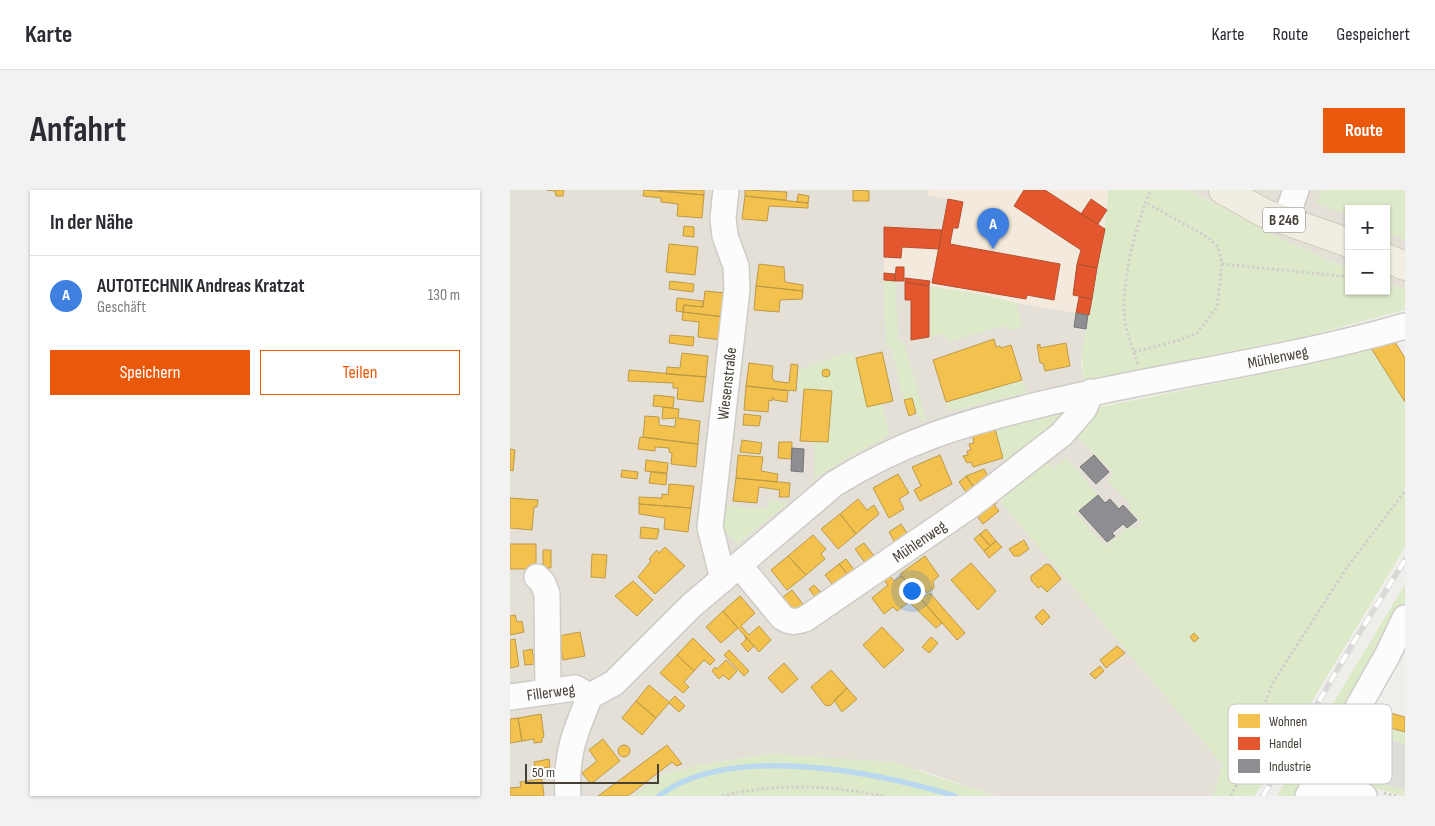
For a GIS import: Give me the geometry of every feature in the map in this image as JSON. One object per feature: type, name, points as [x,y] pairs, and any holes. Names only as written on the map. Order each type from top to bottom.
[{"type":"main road","name":"B 246","points":[[1223,190],[1264,213],[1345,242]]},
{"type":"main road","points":[[1390,260],[1405,266]]},
{"type":"street","name":"Wiesenstraße","points":[[726,190],[723,218],[725,236],[736,266],[737,289],[710,527],[731,572]]},
{"type":"street","points":[[1285,221],[1296,190]]},
{"type":"street","name":"Mühlenweg","points":[[590,696],[614,683],[691,606],[834,484],[899,448],[943,430],[993,415],[1143,381],[1307,351],[1405,326]]},
{"type":"street","name":"Mühlenweg","points":[[731,572],[788,621],[796,622],[805,619],[971,505],[1062,434],[1084,409],[1091,392]]},
{"type":"street","points":[[537,577],[544,583],[547,594],[548,691]]},
{"type":"street","points":[[1366,704],[1396,657],[1405,618]]},
{"type":"street","name":"Fillerweg","points":[[510,697],[576,688],[590,696]]},
{"type":"street","points":[[568,796],[566,770],[570,750],[590,696]]},
{"type":"street","points":[[1313,789],[1364,796]]},
{"type":"path","points":[[1143,381],[1126,326],[1124,301],[1136,232],[1145,202],[1151,190]]},
{"type":"path","points":[[1134,352],[1177,341],[1197,333],[1217,307],[1222,264],[1218,247],[1209,238],[1145,202]]},
{"type":"path","points":[[1222,264],[1345,275]]},
{"type":"path","points":[[1265,704],[1272,684],[1348,566],[1405,491]]},
{"type":"path","points":[[1231,796],[1237,784]]},
{"type":"path","points":[[722,796],[771,787],[794,786],[846,790],[883,796]]},
{"type":"shaded area","points":[[510,190],[929,190],[928,195],[948,199],[942,230],[895,281],[980,294],[1017,303],[1088,315],[1081,364],[1090,413],[1074,432],[1243,608],[1180,713],[1224,766],[1213,796],[995,796],[921,770],[769,754],[700,765],[661,775],[633,796],[510,796]]},
{"type":"shaded area","points":[[929,190],[1108,190],[1103,241],[1089,315],[1017,303],[980,294],[884,280],[884,227],[942,230],[948,199],[928,195]]},
{"type":"shaded area","points":[[1189,190],[1405,190],[1405,290],[1390,284],[1390,205],[1345,205],[1345,267],[1277,237]]},
{"type":"shaded area","points":[[1392,741],[1405,744],[1405,790],[1382,784],[1392,784]]},
{"type":"green space","points":[[1108,190],[1189,190],[1277,237],[1345,267],[1345,295],[1390,295],[1390,284],[1405,290],[1405,310],[1304,337],[1084,380],[1082,362],[1084,344]]},
{"type":"green space","points":[[1323,190],[1405,190],[1405,240],[1390,234],[1390,205],[1345,205],[1345,214],[1316,203]]},
{"type":"green space","points":[[884,280],[895,281],[899,343],[904,342],[926,419],[922,421],[916,413],[912,398],[904,400],[891,346],[886,346]]},
{"type":"green space","points":[[929,286],[980,294],[1017,303],[1022,326],[1013,331],[1004,326],[950,341],[943,334],[929,337]]},
{"type":"green space","points":[[1371,348],[1405,402],[1405,547],[1310,704],[1228,704],[1228,784],[1262,784],[1255,796],[1213,796],[1223,765],[994,494],[1057,444],[1060,453],[1047,464],[1054,469],[1066,458],[1098,495],[1076,513],[1105,547],[1129,526],[1134,530],[1142,523],[1129,508],[1131,505],[1108,481],[1114,474],[1074,432],[1095,408],[1312,364]]},
{"type":"green space","points":[[846,353],[854,353],[867,407],[882,404],[889,436],[850,456],[814,479],[814,441],[828,442],[832,392],[804,389],[798,392],[799,370]]},
{"type":"green space","points":[[1022,380],[1027,393],[950,411],[946,402]]},
{"type":"green space","points":[[1059,414],[1064,424],[1009,468],[1003,458],[994,425]]},
{"type":"green space","points":[[769,501],[789,502],[739,543],[735,542],[723,527],[723,506],[768,509]]},
{"type":"green space","points":[[1405,584],[1405,608],[1351,704],[1333,704]]},
{"type":"green space","points":[[1392,728],[1405,732],[1405,744],[1392,741]]},
{"type":"green space","points":[[769,754],[892,762],[995,796],[633,796],[661,775],[700,765]]},
{"type":"green space","points":[[1284,784],[1307,784],[1300,796],[1277,796]]},
{"type":"green space","points":[[1358,784],[1382,784],[1405,790],[1404,796]]},
{"type":"building: Wohnen","points":[[547,190],[564,190],[563,196],[556,196],[555,191]]},
{"type":"building: Wohnen","points":[[644,190],[704,195],[702,218],[677,216],[678,204],[661,202],[661,198],[643,196]]},
{"type":"building: Wohnen","points":[[657,190],[704,190],[704,195]]},
{"type":"building: Wohnen","points":[[745,190],[787,192],[786,200],[745,196]]},
{"type":"building: Wohnen","points":[[853,190],[869,191],[869,201],[853,201]]},
{"type":"building: Wohnen","points":[[798,194],[809,196],[808,203],[797,202]]},
{"type":"building: Wohnen","points":[[745,196],[808,203],[808,208],[769,206],[767,221],[742,219]]},
{"type":"building: Wohnen","points":[[684,226],[694,227],[694,237],[683,236]]},
{"type":"building: Wohnen","points":[[669,244],[698,247],[695,275],[666,272]]},
{"type":"building: Wohnen","points":[[759,264],[784,267],[785,282],[803,285],[803,291],[756,286]]},
{"type":"building: Wohnen","points":[[670,281],[694,284],[693,292],[669,289]]},
{"type":"building: Wohnen","points":[[756,286],[803,291],[802,299],[780,300],[779,312],[754,310]]},
{"type":"building: Wohnen","points":[[705,291],[726,293],[724,317],[683,312],[684,305],[703,307]]},
{"type":"building: Wohnen","points":[[677,298],[703,301],[703,307],[684,305],[683,312],[676,311]]},
{"type":"building: Wohnen","points":[[683,312],[724,317],[721,340],[698,337],[699,322],[682,320]]},
{"type":"building: Wohnen","points":[[670,335],[694,337],[693,346],[669,343]]},
{"type":"building: Wohnen","points":[[994,339],[996,347],[1000,346],[1001,348],[1011,345],[1022,380],[946,402],[933,360]]},
{"type":"building: Wohnen","points":[[1395,342],[1405,358],[1405,402],[1371,348]]},
{"type":"building: Wohnen","points":[[1066,343],[1070,366],[1045,371],[1043,363],[1040,363],[1037,345],[1040,344],[1040,348]]},
{"type":"building: Wohnen","points":[[882,352],[893,401],[867,407],[856,358]]},
{"type":"building: Wohnen","points":[[682,353],[708,356],[706,377],[666,374],[667,367],[680,368]]},
{"type":"building: Wohnen","points":[[749,363],[773,366],[772,377],[774,381],[789,383],[791,364],[798,365],[796,391],[746,386]]},
{"type":"building: Wohnen","points":[[826,369],[830,373],[826,377],[822,373]]},
{"type":"building: Wohnen","points":[[629,370],[706,377],[703,402],[677,399],[678,388],[673,388],[673,383],[628,381]]},
{"type":"building: Wohnen","points":[[746,386],[788,391],[787,402],[774,400],[773,397],[772,401],[769,400],[768,412],[744,410]]},
{"type":"building: Wohnen","points":[[804,389],[832,391],[828,442],[800,441]]},
{"type":"building: Wohnen","points":[[654,395],[674,397],[673,408],[653,406]]},
{"type":"building: Wohnen","points":[[912,398],[916,413],[909,416],[904,400]]},
{"type":"building: Wohnen","points":[[663,407],[679,409],[678,418],[700,421],[698,444],[643,437],[645,416],[659,417],[659,425],[675,427],[676,418],[662,419]]},
{"type":"building: Wohnen","points":[[744,414],[761,416],[759,426],[743,425]]},
{"type":"building: Wohnen","points":[[994,425],[1003,458],[973,467],[971,462],[967,463],[963,456],[968,455],[967,451],[971,450],[969,444],[974,443],[972,432]]},
{"type":"building: Wohnen","points":[[640,437],[698,444],[696,467],[671,464],[672,453],[669,452],[669,448],[655,447],[655,451],[638,449]]},
{"type":"building: Wohnen","points":[[742,440],[762,443],[760,454],[740,452]]},
{"type":"building: Wohnen","points":[[779,442],[792,442],[791,459],[778,458]]},
{"type":"building: Wohnen","points":[[510,449],[515,450],[513,471],[510,470]]},
{"type":"building: Wohnen","points":[[738,455],[763,457],[761,471],[778,474],[777,482],[736,478]]},
{"type":"building: Wohnen","points":[[940,455],[952,484],[920,501],[914,490],[921,486],[912,467]]},
{"type":"building: Wohnen","points":[[646,460],[668,463],[667,473],[645,471]]},
{"type":"building: Wohnen","points":[[984,469],[991,482],[975,489],[966,476]]},
{"type":"building: Wohnen","points":[[622,470],[638,472],[637,479],[621,477]]},
{"type":"building: Wohnen","points":[[651,472],[667,474],[666,485],[649,483]]},
{"type":"building: Wohnen","points":[[898,474],[909,493],[899,499],[904,509],[889,518],[873,488]]},
{"type":"building: Wohnen","points":[[966,476],[975,489],[968,495],[959,482]]},
{"type":"building: Wohnen","points":[[736,478],[790,483],[789,497],[779,497],[780,490],[759,487],[757,503],[733,501]]},
{"type":"building: Wohnen","points":[[669,484],[694,486],[691,508],[639,504],[639,497],[662,498],[662,494],[668,495]]},
{"type":"building: Wohnen","points":[[991,495],[997,503],[994,505],[999,511],[983,524],[972,509]]},
{"type":"building: Wohnen","points":[[510,498],[538,500],[537,507],[534,507],[532,530],[510,528]]},
{"type":"building: Wohnen","points":[[858,499],[867,510],[874,505],[879,514],[856,534],[840,514]]},
{"type":"building: Wohnen","points":[[639,504],[691,508],[688,532],[664,529],[665,518],[639,514]]},
{"type":"building: Wohnen","points":[[840,514],[856,534],[838,549],[821,529]]},
{"type":"building: Wohnen","points":[[901,524],[911,539],[898,548],[889,532]]},
{"type":"building: Wohnen","points":[[641,527],[659,529],[657,539],[640,538]]},
{"type":"building: Wohnen","points":[[986,529],[996,541],[990,546],[980,534]]},
{"type":"building: Wohnen","points":[[980,534],[990,546],[984,551],[974,539]]},
{"type":"building: Wohnen","points":[[813,535],[826,549],[821,554],[825,559],[806,575],[788,556]]},
{"type":"building: Wohnen","points":[[1024,540],[1029,549],[1019,556],[1014,556],[1009,549]]},
{"type":"building: Wohnen","points":[[996,541],[1002,547],[989,558],[984,551]]},
{"type":"building: Wohnen","points":[[864,543],[879,562],[869,568],[855,549]]},
{"type":"building: Wohnen","points":[[510,544],[536,544],[536,569],[510,569]]},
{"type":"building: Wohnen","points":[[665,547],[685,566],[655,594],[638,577],[657,550],[659,553]]},
{"type":"building: Wohnen","points":[[543,550],[551,550],[551,568],[543,568]]},
{"type":"building: Wohnen","points":[[592,554],[607,555],[605,578],[591,577]]},
{"type":"building: Wohnen","points":[[788,556],[806,575],[787,590],[771,570]]},
{"type":"building: Wohnen","points":[[925,556],[939,576],[933,581],[934,588],[927,593],[923,588],[916,593],[900,574]]},
{"type":"building: Wohnen","points":[[846,559],[855,571],[849,576],[839,564]]},
{"type":"building: Wohnen","points":[[971,563],[996,591],[978,610],[951,580]]},
{"type":"building: Wohnen","points":[[839,564],[851,579],[837,590],[825,575]]},
{"type":"building: Wohnen","points":[[1046,564],[1050,565],[1061,579],[1047,592],[1041,586],[1038,588],[1031,580],[1031,576]]},
{"type":"building: Wohnen","points":[[886,571],[894,581],[901,576],[942,623],[936,628],[909,602],[897,611],[893,607],[884,614],[872,598],[888,585],[880,575]]},
{"type":"building: Wohnen","points":[[633,581],[653,600],[637,616],[615,596]]},
{"type":"building: Wohnen","points":[[814,585],[825,597],[819,602],[809,589]]},
{"type":"building: Wohnen","points":[[792,590],[805,607],[792,617],[779,600]]},
{"type":"building: Wohnen","points":[[930,593],[965,633],[957,640],[921,599]]},
{"type":"building: Wohnen","points":[[740,596],[755,613],[741,626],[749,635],[759,626],[771,640],[759,652],[723,611]]},
{"type":"building: Wohnen","points":[[1043,609],[1050,617],[1042,625],[1035,617]]},
{"type":"building: Wohnen","points":[[723,611],[738,628],[721,643],[706,627]]},
{"type":"building: Wohnen","points":[[515,615],[517,622],[522,621],[524,632],[510,635],[510,616]]},
{"type":"building: Wohnen","points":[[882,627],[904,650],[884,668],[863,645]]},
{"type":"building: Wohnen","points":[[580,632],[585,656],[563,660],[559,636]]},
{"type":"building: Wohnen","points":[[1194,633],[1199,638],[1194,642],[1190,637]]},
{"type":"building: Wohnen","points":[[745,636],[754,646],[748,652],[741,644],[746,640]]},
{"type":"building: Wohnen","points":[[931,637],[938,643],[929,653],[922,647]]},
{"type":"building: Wohnen","points":[[693,638],[715,660],[710,665],[704,660],[694,671],[677,655]]},
{"type":"building: Wohnen","points":[[515,639],[519,666],[510,668],[510,640]]},
{"type":"building: Wohnen","points":[[1117,646],[1125,653],[1106,668],[1100,660]]},
{"type":"building: Wohnen","points":[[532,649],[535,664],[525,665],[523,651]]},
{"type":"building: Wohnen","points":[[729,650],[749,671],[744,676],[724,655]]},
{"type":"building: Wohnen","points":[[677,655],[694,671],[684,682],[689,687],[683,693],[660,673]]},
{"type":"building: Wohnen","points":[[726,660],[737,671],[729,680],[723,675],[719,679],[712,671],[715,667],[717,669]]},
{"type":"building: Wohnen","points":[[784,663],[798,679],[782,693],[768,678]]},
{"type":"building: Wohnen","points":[[1100,666],[1104,671],[1095,679],[1090,674]]},
{"type":"building: Wohnen","points":[[831,670],[847,688],[830,706],[825,705],[811,687]]},
{"type":"building: Wohnen","points":[[649,685],[669,702],[675,696],[685,706],[679,712],[669,703],[656,718],[636,701]]},
{"type":"building: Wohnen","points":[[847,688],[857,699],[842,712],[834,700]]},
{"type":"building: Wohnen","points":[[636,701],[656,718],[642,735],[622,718]]},
{"type":"building: Wohnen","points":[[1392,713],[1405,717],[1405,732],[1392,728]]},
{"type":"building: Wohnen","points":[[541,714],[544,737],[542,742],[534,743],[534,739],[522,741],[518,718]]},
{"type":"building: Wohnen","points":[[518,718],[522,741],[510,743],[510,719]]},
{"type":"building: Wohnen","points":[[603,739],[620,761],[591,784],[582,773],[597,761],[589,750]]},
{"type":"building: Wohnen","points":[[622,745],[626,745],[630,751],[626,757],[622,757],[618,753],[618,749]]},
{"type":"building: Wohnen","points":[[667,745],[682,764],[676,766],[672,762],[628,796],[598,796]]},
{"type":"building: Wohnen","points":[[549,759],[550,767],[535,769],[534,762]]},
{"type":"building: Wohnen","points":[[542,779],[544,796],[510,796],[510,788],[521,787],[520,782]]},
{"type":"building: Handel","points":[[1024,190],[1045,190],[1105,229],[1097,268],[1077,264],[1081,250],[1014,206]]},
{"type":"building: Handel","points":[[948,199],[963,202],[958,228],[953,228],[950,244],[1060,264],[1054,300],[1027,295],[1026,299],[932,283]]},
{"type":"building: Handel","points":[[1091,199],[1107,210],[1098,224],[1081,214]]},
{"type":"building: Handel","points":[[884,227],[942,230],[939,249],[902,247],[901,258],[884,257]]},
{"type":"building: Handel","points":[[1077,264],[1097,268],[1092,299],[1073,295]]},
{"type":"building: Handel","points":[[896,267],[904,267],[904,281],[895,281]]},
{"type":"building: Handel","points":[[884,273],[895,274],[895,281],[884,280]]},
{"type":"building: Handel","points":[[905,278],[930,281],[929,286],[905,282]]},
{"type":"building: Handel","points":[[905,282],[929,286],[929,337],[911,340],[911,300],[905,300]]},
{"type":"building: Handel","points":[[1079,297],[1092,299],[1089,315],[1076,313]]},
{"type":"building: Industrie","points":[[1076,313],[1088,315],[1086,329],[1074,327]]},
{"type":"building: Industrie","points":[[792,448],[804,449],[803,472],[791,471]]},
{"type":"building: Industrie","points":[[1094,455],[1109,472],[1096,484],[1080,467]]},
{"type":"building: Industrie","points":[[1098,495],[1105,503],[1110,499],[1119,509],[1123,505],[1137,520],[1127,528],[1123,524],[1112,533],[1115,536],[1107,542],[1079,511]]},
{"type":"waterway","points":[[659,796],[689,780],[724,770],[763,766],[845,771],[885,778],[955,796]]},
{"type":"railway","points":[[1317,704],[1405,560]]},
{"type":"railway","points":[[1263,796],[1270,784]]},
{"type":"place","name":"AUTOTECHNIK Andreas Kratzat","points":[[993,249]]}]
